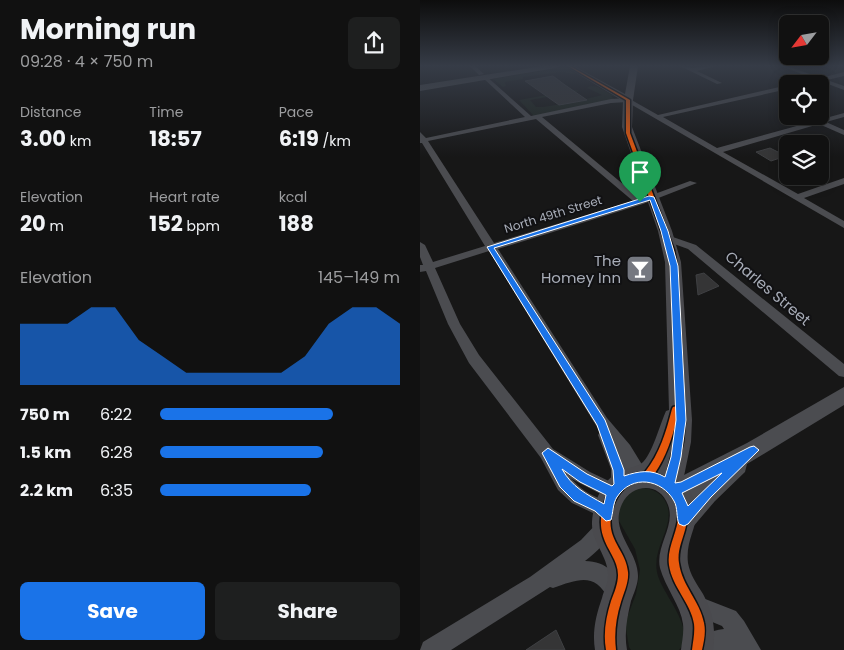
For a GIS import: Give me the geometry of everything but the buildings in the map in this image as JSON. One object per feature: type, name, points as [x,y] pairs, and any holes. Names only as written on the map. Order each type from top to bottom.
[{"type":"main road","points":[[622,96],[628,100]]},
{"type":"main road","points":[[611,650],[608,636],[623,576],[621,560],[607,535],[634,493],[679,442],[681,420],[674,266],[667,238],[628,133],[629,96]]},
{"type":"main road","points":[[634,493],[682,507],[684,520],[672,554],[674,567],[680,582],[694,605],[700,624],[700,640],[697,650]]},
{"type":"street","points":[[508,96],[640,202]]},
{"type":"street","points":[[656,117],[747,96]]},
{"type":"street","points":[[634,493],[624,450],[602,423],[421,138],[611,101],[628,100],[844,226]]},
{"type":"street","points":[[829,119],[844,115]]},
{"type":"street","points":[[716,151],[809,125]]},
{"type":"street","points":[[827,125],[844,133]]},
{"type":"street","points":[[796,198],[844,181]]},
{"type":"street","name":"North 49th Street","points":[[424,268],[640,202],[693,183]]},
{"type":"street","name":"Charles Street","points":[[667,238],[692,247],[844,372]]},
{"type":"street","points":[[420,245],[424,268],[474,359],[548,453],[564,484],[578,497],[599,507],[634,493],[682,488],[754,450],[844,395]]},
{"type":"street","points":[[602,423],[619,470],[634,493]]},
{"type":"street","points":[[684,520],[707,493],[754,450]]},
{"type":"street","points":[[548,453],[584,478],[634,493]]},
{"type":"street","points":[[431,650],[537,584],[588,547],[634,493]]},
{"type":"street","points":[[537,584],[573,571],[592,570],[608,579],[614,586],[618,596]]},
{"type":"street","points":[[694,605],[728,618],[737,628],[750,650]]},
{"type":"street","points":[[702,650],[710,643],[723,639],[745,650]]},
{"type":"shaded area","points":[[550,96],[530,100],[536,107],[543,107],[597,96],[611,96],[614,99],[534,116],[519,100]]},
{"type":"shaded area","points":[[640,488],[649,489],[662,497],[669,513],[656,563],[660,581],[677,611],[684,632],[684,642],[679,650],[631,650],[629,647],[625,623],[636,594],[640,570],[635,549],[619,521],[618,512],[620,504],[628,493]]},
{"type":"cycle path","points":[[622,96],[628,100],[628,133],[671,250],[674,266],[681,420],[679,442],[669,485]]},
{"type":"cycle path","points":[[647,476],[662,453],[676,409]]},
{"type":"cycle path","points":[[611,650],[611,622],[622,583],[623,570],[607,535],[606,514],[610,500],[618,488],[626,481],[643,476],[655,477],[668,485],[678,497],[682,507],[683,522],[673,557],[677,577],[692,604],[699,624],[697,650]]},
{"type":"place","name":"The Homey Inn","points":[[640,269]]},
{"type":"route","points":[[640,202],[490,247],[602,423],[619,470],[619,486],[614,493],[611,496],[606,516],[599,507],[578,497],[564,484],[548,453],[584,478],[614,493],[625,481],[641,476],[655,477],[673,489],[682,507],[684,520],[707,493],[754,450],[682,488],[673,489],[669,485],[679,442],[681,420],[674,266],[665,231],[652,197],[640,202]]}]
